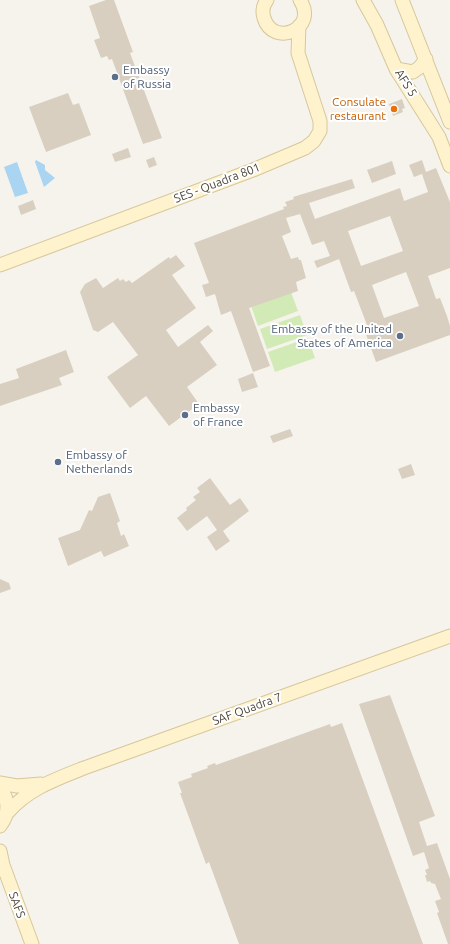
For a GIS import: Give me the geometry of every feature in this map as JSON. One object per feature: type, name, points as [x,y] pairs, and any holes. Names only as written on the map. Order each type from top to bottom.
[{"type":"street","name":"SES - Quadra 801","points":[[267,0],[263,8],[264,20],[272,30],[277,32],[298,53]]},
{"type":"street","name":"AFS 5","points":[[363,0],[377,25],[396,69],[430,120],[450,166]]},
{"type":"street","name":"AFS 5","points":[[402,0],[450,122]]},
{"type":"street","name":"SES - Quadra 801","points":[[0,265],[253,170],[305,148],[314,141],[320,131],[320,121],[298,53],[299,26],[304,18],[306,3]]},
{"type":"street","points":[[277,32],[291,32],[299,26]]},
{"type":"street","points":[[396,69],[413,72],[420,67],[426,59]]},
{"type":"street","name":"SES - Quadra 801","points":[[0,256],[31,253]]},
{"type":"street","points":[[0,256],[2,262],[0,265]]},
{"type":"street","name":"SAF Quadra 7","points":[[0,826],[8,812],[18,800],[45,784],[84,768],[450,636]]},
{"type":"street","name":"SAF Quadra 7","points":[[0,783],[18,786],[45,784]]},
{"type":"street","points":[[0,787],[8,803],[8,812]]},
{"type":"street","name":"SAFS","points":[[0,851],[2,863],[32,944]]},
{"type":"green space","points":[[291,292],[298,311],[258,326],[251,306]]},
{"type":"green space","points":[[300,315],[307,335],[267,349],[260,329]]},
{"type":"green space","points":[[308,338],[315,358],[275,372],[268,352]]},
{"type":"water","points":[[36,160],[45,165],[45,170],[55,178],[44,187],[35,162]]},
{"type":"water","points":[[17,162],[28,193],[15,197],[4,167]]},
{"type":"building","points":[[106,0],[114,0],[133,52],[130,53],[162,138],[143,144],[112,59],[109,60],[107,56],[101,58],[94,40],[100,38],[89,6]]},
{"type":"building","points":[[68,93],[73,105],[79,103],[91,135],[46,152],[29,107]]},
{"type":"building","points":[[402,99],[405,108],[402,109],[403,112],[393,116],[389,104]]},
{"type":"building","points":[[128,148],[131,157],[115,162],[112,154]]},
{"type":"building","points":[[154,157],[157,165],[149,168],[146,160]]},
{"type":"building","points":[[422,160],[426,172],[436,168],[450,202],[450,268],[428,276],[436,299],[440,298],[447,316],[450,326],[450,335],[376,362],[363,326],[367,325],[354,291],[351,292],[339,259],[317,268],[314,261],[330,256],[324,241],[312,245],[300,214],[286,218],[291,232],[282,236],[291,259],[298,257],[299,260],[301,260],[306,278],[296,282],[298,291],[249,308],[270,366],[253,372],[231,311],[221,315],[215,294],[206,297],[202,285],[209,283],[194,243],[284,209],[283,207],[287,206],[285,202],[294,199],[293,197],[352,179],[355,188],[309,203],[315,219],[400,188],[404,201],[428,192],[422,174],[414,177],[409,165]],"holes":[[[390,216],[403,251],[361,266],[348,231]],[[406,272],[419,306],[384,318],[372,285]]]},
{"type":"building","points":[[392,161],[396,174],[372,183],[367,170]]},
{"type":"building","points":[[33,200],[36,209],[21,215],[18,206]]},
{"type":"building","points":[[176,255],[185,266],[172,275],[196,308],[166,330],[178,347],[208,325],[213,331],[200,342],[217,365],[187,387],[199,404],[169,426],[146,396],[130,408],[107,377],[138,355],[113,322],[98,332],[93,330],[80,292],[85,284],[96,278],[103,288],[118,278],[120,281],[123,279],[126,282],[129,280],[132,283],[169,257],[170,259]]},
{"type":"building","points":[[66,350],[74,372],[59,378],[62,385],[0,406],[0,384],[19,378],[16,369]]},
{"type":"building","points":[[253,373],[258,387],[242,392],[238,379]]},
{"type":"building","points":[[290,429],[293,436],[273,443],[270,436]]},
{"type":"building","points":[[411,464],[415,475],[402,479],[398,469]]},
{"type":"building","points":[[210,478],[230,505],[240,498],[249,511],[223,531],[230,541],[216,551],[207,537],[217,530],[207,516],[187,531],[177,518],[196,500],[193,497],[200,492],[197,488]]},
{"type":"building","points":[[110,493],[120,521],[117,523],[121,536],[124,534],[129,546],[104,557],[101,551],[68,566],[58,538],[80,530],[89,510],[92,511],[98,497]]},
{"type":"building","points":[[0,579],[9,583],[11,589],[0,593]]},
{"type":"building","points":[[390,695],[435,816],[419,822],[427,846],[437,843],[450,879],[450,944],[448,944],[437,913],[439,912],[435,901],[441,899],[435,884],[431,883],[430,881],[427,882],[425,875],[427,875],[425,870],[429,868],[424,852],[413,856],[359,704]]},
{"type":"building","points":[[342,723],[423,944],[239,944],[209,862],[206,864],[180,793],[182,793],[178,782],[192,777],[191,774],[208,768],[207,766],[215,763],[216,765],[330,724],[331,727]]},
{"type":"place","name":"Embassy of Russia","points":[[115,77]]},
{"type":"place","name":"Consulate restaurant","points":[[394,109]]},
{"type":"place","name":"Embassy of the United States of America","points":[[400,336]]},
{"type":"place","name":"Embassy of France","points":[[185,415]]},
{"type":"place","name":"Embassy of Netherlands","points":[[58,462]]}]
